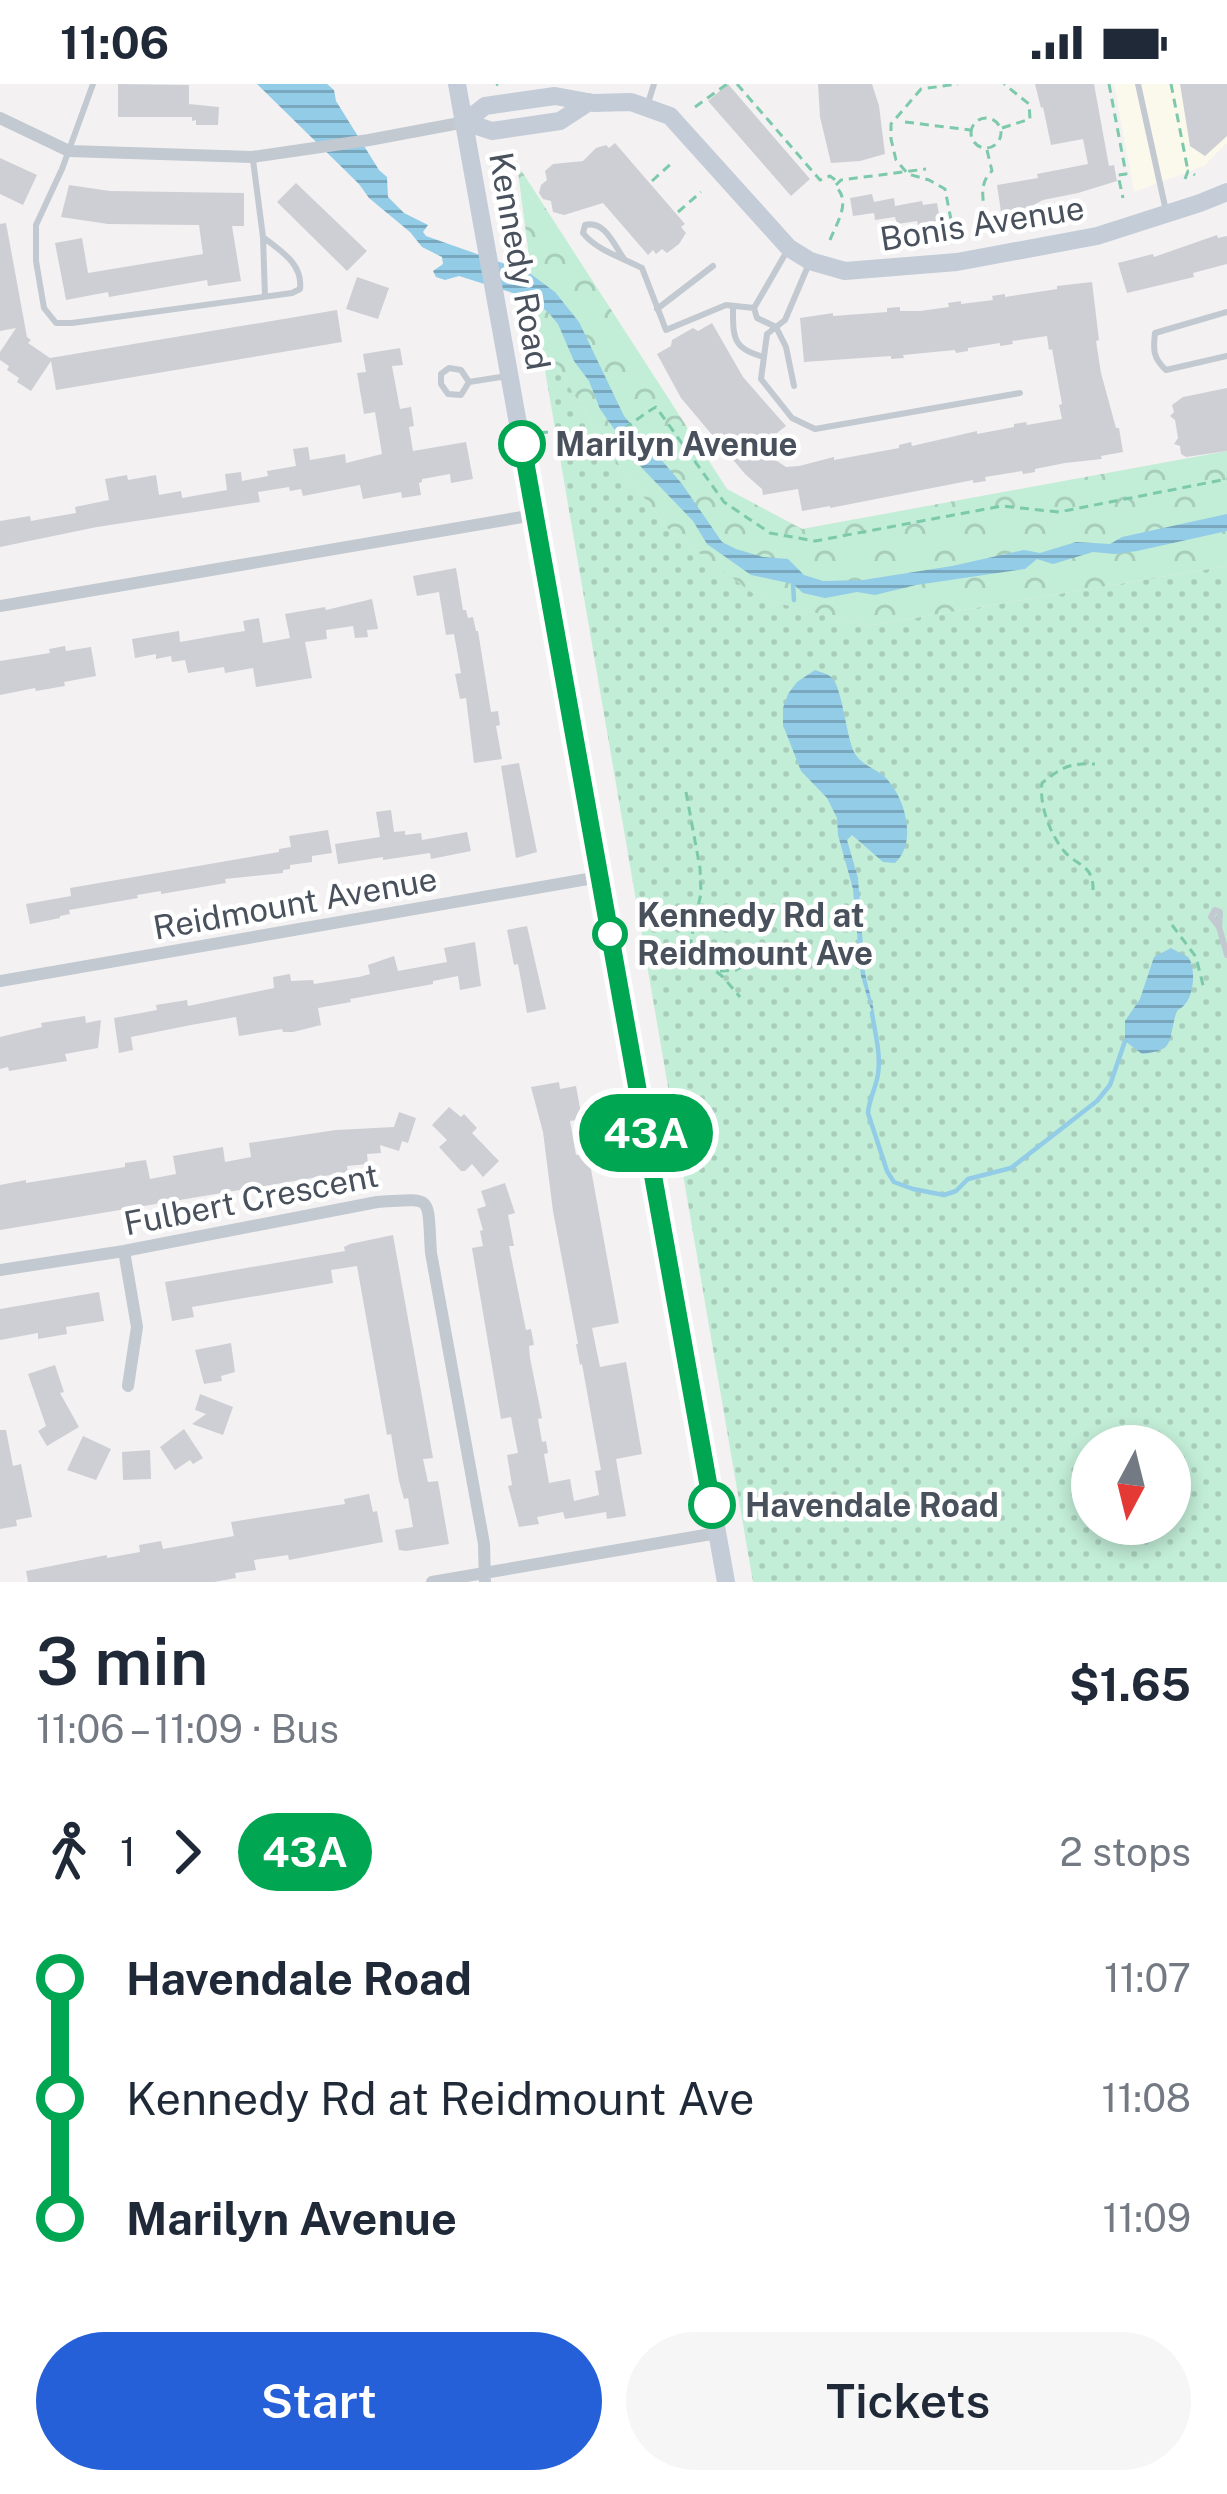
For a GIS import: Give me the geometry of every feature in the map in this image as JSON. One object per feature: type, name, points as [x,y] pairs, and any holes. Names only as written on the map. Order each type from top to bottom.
[{"type":"main road","name":"Kennedy Road","points":[[457,84],[726,1582]]},
{"type":"main road","points":[[464,122],[492,131],[560,121],[590,102],[638,97]]},
{"type":"main road","name":"Bonis Avenue","points":[[638,97],[670,116],[789,248],[833,269],[858,272],[957,262],[1066,243],[1227,192]]},
{"type":"street","points":[[0,118],[69,151],[252,157],[464,122]]},
{"type":"street","points":[[0,607],[534,515]]},
{"type":"street","name":"Reidmount Avenue","points":[[0,981],[599,878]]},
{"type":"street","name":"Fulbert Crescent","points":[[0,1270],[401,1198],[424,1202],[484,1544],[485,1577]]},
{"type":"street","points":[[124,1251],[137,1327],[128,1386]]},
{"type":"street","points":[[432,1582],[485,1577],[717,1533]]},
{"type":"lane","points":[[93,84],[36,225],[44,308],[56,323],[300,289],[302,277],[292,261],[263,236]]},
{"type":"lane","points":[[638,97],[654,84]]},
{"type":"lane","points":[[1138,84],[1167,214]]},
{"type":"lane","points":[[252,157],[265,296]]},
{"type":"lane","points":[[624,259],[600,225],[585,225],[583,233],[589,242],[642,268],[665,330],[727,305],[754,308]]},
{"type":"lane","points":[[789,248],[754,308],[757,318],[776,327],[786,347],[794,386]]},
{"type":"lane","points":[[810,261],[785,320],[767,334],[761,379],[791,418],[815,429],[1020,392]]},
{"type":"lane","points":[[657,309],[713,266]]},
{"type":"lane","points":[[733,306],[737,341],[746,352],[764,357]]},
{"type":"lane","points":[[1227,312],[1155,333],[1153,351],[1166,370],[1227,356]]},
{"type":"lane","points":[[469,382],[461,370],[449,368],[441,374],[448,394],[460,395],[469,382],[511,376]]},
{"type":"lane","points":[[1219,927],[1227,955]]},
{"type":"path","points":[[695,107],[727,84]]},
{"type":"path","points":[[737,84],[820,180],[830,176],[838,182]]},
{"type":"path","points":[[954,235],[945,189],[905,171],[896,160],[891,124],[921,89],[958,84]]},
{"type":"path","points":[[1001,128],[1030,119],[1029,104],[1004,84]]},
{"type":"path","points":[[1018,94],[1022,84]]},
{"type":"path","points":[[1109,84],[1126,173],[1118,176],[1123,198]]},
{"type":"path","points":[[1171,84],[1188,171],[1185,179]]},
{"type":"path","points":[[986,118],[1001,128],[996,145],[979,146],[973,139],[976,122],[986,118]]},
{"type":"path","points":[[904,122],[972,130]]},
{"type":"path","points":[[987,148],[992,171],[982,188],[989,230]]},
{"type":"path","points":[[652,181],[673,162]]},
{"type":"path","points":[[830,240],[844,202],[835,186],[838,182],[926,169]]},
{"type":"path","points":[[1188,171],[1195,175]]},
{"type":"path","points":[[678,212],[701,192]]},
{"type":"path","points":[[520,436],[551,430],[588,443],[606,439],[656,407],[724,502],[770,533],[815,541],[1002,506],[1059,512],[1227,479]]},
{"type":"path","points":[[1093,890],[1094,879],[1080,862],[1066,855],[1040,796],[1042,783],[1057,770],[1072,763],[1095,764]]},
{"type":"path","points":[[686,791],[701,893],[689,949],[740,997]]},
{"type":"path","points":[[1172,925],[1196,957],[1204,989]]},
{"type":"path","points":[[715,971],[736,970],[752,961]]},
{"type":"shaded area","points":[[1114,84],[1227,84],[1227,143],[1204,166],[1134,192]]},
{"type":"green space","points":[[517,164],[727,489],[802,529],[1227,451],[1227,566],[866,626],[759,598],[670,531],[624,472],[540,341]]},
{"type":"green space","points":[[540,341],[624,472],[670,531],[760,598],[866,626],[1227,566],[1227,1582],[753,1582]]},
{"type":"water","points":[[257,84],[327,84],[387,177],[388,197],[404,213],[428,225],[423,232],[426,236],[528,272],[555,292],[579,322],[624,416],[682,484],[722,542],[736,549],[788,559],[804,575],[823,581],[863,580],[1024,550],[1040,553],[1076,542],[1110,544],[1122,537],[1227,514],[1227,531],[1137,551],[1093,552],[1053,564],[1037,559],[1025,569],[875,595],[857,592],[825,598],[803,593],[793,584],[751,575],[707,544],[693,521],[641,467],[600,409],[548,312],[529,298],[459,276],[436,277],[433,271],[443,264],[442,257],[422,247],[369,198]]},
{"type":"water","points":[[815,670],[835,683],[854,752],[891,785],[906,819],[906,843],[895,863],[883,862],[852,835],[847,840],[858,878],[872,1013],[861,976],[853,889],[837,818],[827,798],[801,771],[783,725],[788,694]]},
{"type":"water","points":[[1171,948],[1191,961],[1191,993],[1177,1011],[1168,1044],[1142,1054],[1125,1041],[1125,1021],[1140,999],[1154,957]]},
{"type":"building","points":[[118,84],[189,85],[189,104],[219,107],[218,125],[196,125],[192,117],[118,117]]},
{"type":"building","points":[[728,84],[810,179],[791,196],[708,101]]},
{"type":"building","points":[[818,84],[872,84],[885,154],[831,163]]},
{"type":"building","points":[[1035,84],[1094,84],[1109,166],[1114,165],[1117,181],[1001,212],[997,185],[1088,164],[1083,139],[1051,145]]},
{"type":"building","points":[[1180,84],[1227,84],[1227,136],[1205,156],[1190,146]]},
{"type":"building","points":[[615,143],[685,224],[681,227],[686,233],[667,253],[662,249],[648,255],[603,203],[564,215],[553,212],[551,201],[539,193],[547,180],[545,171],[553,164],[583,161],[596,148]]},
{"type":"building","points":[[0,158],[37,175],[23,205],[0,194]]},
{"type":"building","points":[[296,183],[367,251],[347,271],[277,202]]},
{"type":"building","points":[[69,185],[110,191],[244,193],[244,226],[232,226],[241,281],[208,286],[207,280],[66,300],[55,243],[82,238],[88,273],[203,254],[199,225],[108,224],[61,217]]},
{"type":"building","points":[[872,194],[874,202],[894,198],[895,206],[937,203],[940,220],[918,225],[917,221],[897,224],[895,217],[875,220],[874,213],[853,216],[850,198]]},
{"type":"building","points":[[6,223],[28,343],[50,358],[337,310],[342,342],[56,390],[51,361],[31,391],[0,360],[16,328],[0,331],[0,224]]},
{"type":"building","points":[[1217,235],[1227,236],[1227,264],[1127,293],[1118,263],[1154,257]]},
{"type":"building","points":[[357,277],[389,288],[378,319],[346,309]]},
{"type":"building","points":[[1092,282],[1101,373],[1123,452],[830,508],[802,511],[798,489],[763,495],[681,398],[657,354],[693,328],[698,331],[712,323],[743,377],[786,426],[777,433],[771,457],[786,467],[799,466],[911,442],[912,446],[1062,419],[1047,336],[956,353],[804,362],[800,318],[900,307],[900,311],[920,311]]},
{"type":"building","points":[[400,348],[403,365],[392,366],[400,409],[411,407],[413,451],[466,442],[473,479],[451,483],[450,474],[422,479],[421,495],[402,498],[401,492],[363,499],[360,485],[303,496],[301,489],[290,491],[289,487],[258,492],[260,502],[0,547],[0,521],[76,513],[75,507],[109,500],[105,479],[156,475],[159,495],[181,491],[182,498],[227,490],[225,474],[241,472],[242,481],[296,466],[293,449],[308,447],[310,460],[345,454],[346,463],[382,454],[375,412],[364,414],[357,373],[366,372],[363,354]]},
{"type":"building","points":[[1227,388],[1227,451],[1181,454],[1180,446],[1174,444],[1178,438],[1170,416],[1172,405],[1183,397]]},
{"type":"building","points":[[456,568],[463,610],[468,618],[473,617],[478,631],[491,712],[498,711],[502,759],[474,763],[466,698],[460,699],[455,674],[461,673],[454,634],[446,635],[439,592],[417,596],[413,576]]},
{"type":"building","points":[[372,599],[378,629],[367,630],[368,637],[355,638],[353,626],[326,630],[327,639],[305,642],[312,678],[256,687],[253,668],[188,673],[185,660],[172,662],[171,656],[135,658],[132,639],[179,631],[180,642],[245,631],[243,621],[259,618],[263,643],[290,638],[285,614]]},
{"type":"building","points":[[65,646],[66,651],[91,647],[96,676],[64,682],[65,686],[0,695],[0,661]]},
{"type":"building","points":[[519,763],[537,852],[516,858],[501,766]]},
{"type":"building","points":[[391,810],[394,832],[421,833],[422,840],[467,832],[471,851],[431,859],[430,853],[338,864],[335,844],[380,837],[376,812]]},
{"type":"building","points":[[328,830],[332,853],[312,856],[312,862],[290,865],[283,873],[137,895],[30,924],[26,904],[71,896],[70,888],[279,852],[291,847],[289,836]]},
{"type":"building","points":[[527,926],[546,1009],[527,1013],[507,930]]},
{"type":"building","points":[[475,942],[481,986],[460,990],[458,976],[350,999],[318,1008],[321,1025],[293,1032],[282,1029],[239,1036],[236,1017],[191,1025],[131,1037],[133,1050],[119,1053],[114,1018],[157,1010],[156,1005],[187,1000],[188,1006],[274,988],[273,977],[290,974],[291,981],[313,980],[314,984],[359,977],[370,974],[368,965],[394,956],[398,971],[447,962],[444,948]]},
{"type":"building","points":[[85,1016],[86,1023],[101,1020],[98,1048],[65,1054],[67,1061],[0,1069],[0,1037],[42,1027],[41,1023]]},
{"type":"building","points":[[559,1082],[560,1089],[576,1086],[582,1119],[570,1121],[576,1155],[588,1153],[619,1323],[592,1328],[600,1367],[626,1362],[642,1454],[616,1459],[626,1516],[607,1519],[606,1512],[565,1519],[563,1512],[537,1517],[539,1524],[519,1527],[508,1486],[512,1485],[507,1455],[518,1453],[511,1417],[501,1419],[472,1248],[483,1246],[477,1209],[486,1206],[481,1191],[505,1183],[515,1213],[508,1215],[514,1246],[509,1246],[526,1330],[531,1329],[534,1345],[529,1346],[530,1358],[549,1483],[570,1479],[574,1501],[599,1495],[595,1471],[601,1470],[543,1132],[531,1087]]},
{"type":"building","points":[[449,1107],[477,1128],[472,1133],[499,1161],[483,1177],[472,1164],[461,1171],[439,1147],[447,1140],[432,1125]]},
{"type":"building","points":[[399,1112],[416,1118],[408,1143],[402,1141],[399,1151],[380,1145],[381,1153],[367,1154],[368,1164],[347,1166],[348,1172],[0,1230],[0,1185],[146,1160],[150,1179],[176,1174],[173,1156],[223,1147],[225,1162],[251,1157],[249,1143],[394,1127]]},
{"type":"building","points":[[393,1235],[433,1458],[423,1459],[428,1482],[438,1481],[449,1544],[406,1551],[399,1550],[395,1530],[413,1527],[391,1434],[387,1435],[357,1266],[331,1270],[333,1283],[192,1307],[194,1317],[172,1321],[165,1282],[345,1251],[350,1244]]},
{"type":"building","points":[[99,1292],[104,1321],[66,1327],[67,1334],[0,1340],[0,1309]]},
{"type":"building","points":[[231,1343],[235,1372],[221,1376],[222,1381],[204,1384],[195,1350]]},
{"type":"building","points":[[55,1365],[64,1392],[60,1393],[79,1427],[47,1446],[38,1431],[46,1426],[28,1374]]},
{"type":"building","points":[[200,1394],[233,1407],[223,1435],[192,1424],[206,1414],[195,1410]]},
{"type":"building","points":[[184,1429],[203,1458],[175,1470],[160,1447]]},
{"type":"building","points":[[0,1430],[6,1430],[13,1466],[21,1464],[32,1517],[0,1529]]},
{"type":"building","points":[[83,1436],[111,1449],[96,1480],[67,1470]]},
{"type":"building","points":[[150,1450],[151,1479],[123,1480],[122,1452]]},
{"type":"building","points":[[369,1494],[383,1542],[289,1560],[288,1555],[254,1560],[256,1570],[214,1582],[28,1582],[26,1571],[140,1552],[139,1545],[161,1541],[163,1549],[234,1536],[231,1522],[345,1504],[344,1499]]},
{"type":"waterway","points":[[793,584],[794,600]]},
{"type":"waterway","points":[[872,1013],[879,1066],[868,1113],[887,1171],[894,1182],[944,1195],[968,1179],[1011,1168],[1097,1101],[1110,1085],[1125,1041]]},
{"type":"bus line","name":"43A","points":[[522,444],[712,1505]]},
{"type":"place","name":"Marilyn Avenue","points":[[522,444]]},
{"type":"place","name":"Kennedy Rd at Reidmount Ave","points":[[610,934]]},
{"type":"place","name":"Havendale Road","points":[[712,1505]]}]
